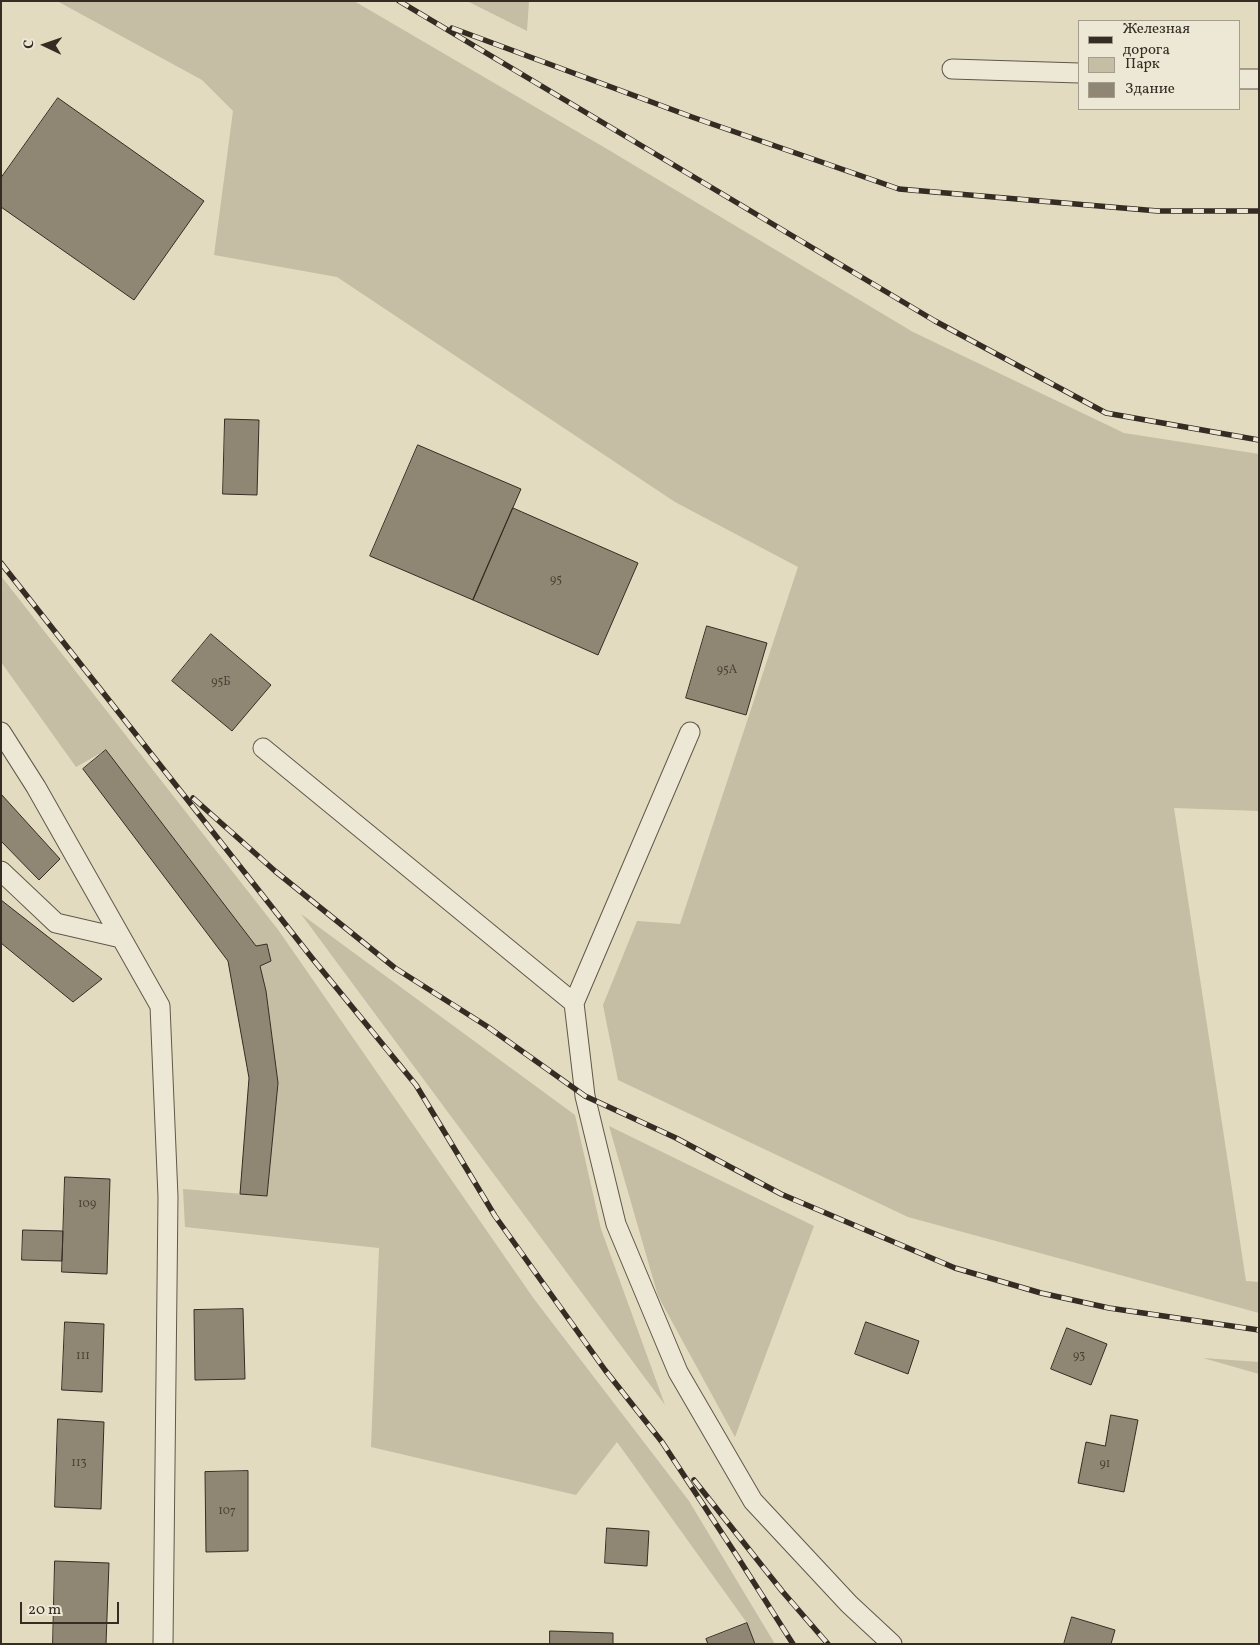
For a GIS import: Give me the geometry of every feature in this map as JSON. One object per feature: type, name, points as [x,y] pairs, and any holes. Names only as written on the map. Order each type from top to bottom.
[{"type":"lane","points":[[952,69],[1078,74]]},
{"type":"lane","points":[[1240,79],[1259,79]]},
{"type":"lane","points":[[1,732],[36,787],[160,1006],[168,1198],[162,1644]]},
{"type":"lane","points":[[690,732],[574,1004],[585,1096],[616,1224],[678,1372],[754,1501],[849,1604],[892,1644]]},
{"type":"lane","points":[[263,748],[574,1004]]},
{"type":"lane","points":[[1,871],[56,923],[121,938]]},
{"type":"green space","points":[[57,1],[354,1],[607,149],[913,332],[1124,433],[1259,454],[1259,811],[1174,808],[1246,1281],[1259,1282],[1259,1313],[908,1217],[618,1080],[603,1005],[637,921],[680,924],[798,567],[675,502],[337,277],[214,255],[233,111],[202,80]]},
{"type":"green space","points":[[467,1],[529,1],[527,31]]},
{"type":"green space","points":[[1,576],[279,931],[534,1299],[689,1501],[775,1644],[755,1644],[747,1623],[617,1442],[576,1495],[371,1447],[379,1248],[185,1227],[183,1189],[267,1196],[278,1083],[266,991],[260,966],[271,961],[268,944],[256,946],[106,750],[76,767],[1,662]]},
{"type":"green space","points":[[301,914],[575,1115],[601,1229],[665,1405]]},
{"type":"green space","points":[[609,1126],[814,1226],[735,1437],[658,1296]]},
{"type":"green space","points":[[1203,1358],[1259,1362],[1259,1374]]},
{"type":"building","points":[[58,98],[204,201],[134,300],[1,207],[1,178]]},
{"type":"building","points":[[225,419],[259,420],[257,495],[223,494]]},
{"type":"building","points":[[418,445],[521,489],[473,600],[370,556]]},
{"type":"building","points":[[513,508],[638,563],[598,655],[473,600]]},
{"type":"building","points":[[707,626],[767,643],[746,715],[686,698]]},
{"type":"building","points":[[211,634],[271,685],[232,731],[172,681]]},
{"type":"building","points":[[106,750],[256,946],[267,944],[271,961],[260,966],[266,991],[278,1083],[267,1196],[240,1194],[249,1078],[228,961],[83,769]]},
{"type":"building","points":[[1,794],[60,859],[39,880],[1,841]]},
{"type":"building","points":[[1,900],[102,979],[73,1002],[1,943]]},
{"type":"building","points":[[65,1177],[110,1179],[107,1274],[62,1272]]},
{"type":"building","points":[[23,1230],[63,1231],[62,1261],[22,1260]]},
{"type":"building","points":[[243,1309],[245,1379],[195,1380],[194,1310]]},
{"type":"building","points":[[65,1322],[104,1324],[102,1392],[62,1390]]},
{"type":"building","points":[[866,1322],[919,1341],[908,1374],[855,1354]]},
{"type":"building","points":[[1067,1328],[1107,1344],[1091,1385],[1051,1369]]},
{"type":"building","points":[[1111,1415],[1138,1420],[1124,1492],[1078,1483],[1086,1442],[1105,1446]]},
{"type":"building","points":[[58,1419],[104,1422],[101,1509],[55,1507]]},
{"type":"building","points":[[248,1471],[248,1551],[206,1552],[205,1472]]},
{"type":"building","points":[[607,1528],[649,1531],[647,1566],[605,1563]]},
{"type":"building","points":[[55,1561],[109,1563],[106,1644],[53,1644]]},
{"type":"building","points":[[1072,1617],[1115,1630],[1111,1644],[1064,1644]]},
{"type":"building","points":[[747,1623],[755,1644],[708,1644],[706,1639]]},
{"type":"building","points":[[550,1631],[613,1633],[613,1644],[550,1644]]},
{"type":"railway","points":[[399,1],[935,321],[1106,413],[1259,440]]},
{"type":"railway","points":[[452,28],[692,117],[899,189],[1158,211],[1259,211]]},
{"type":"railway","points":[[1,563],[312,958],[416,1085],[495,1216],[605,1370],[662,1442],[793,1644]]},
{"type":"railway","points":[[193,798],[275,871],[395,968],[488,1027],[585,1096],[676,1138],[781,1194],[955,1268],[1041,1293],[1109,1308],[1259,1330]]},
{"type":"railway","points":[[694,1480],[782,1591],[828,1644]]}]
